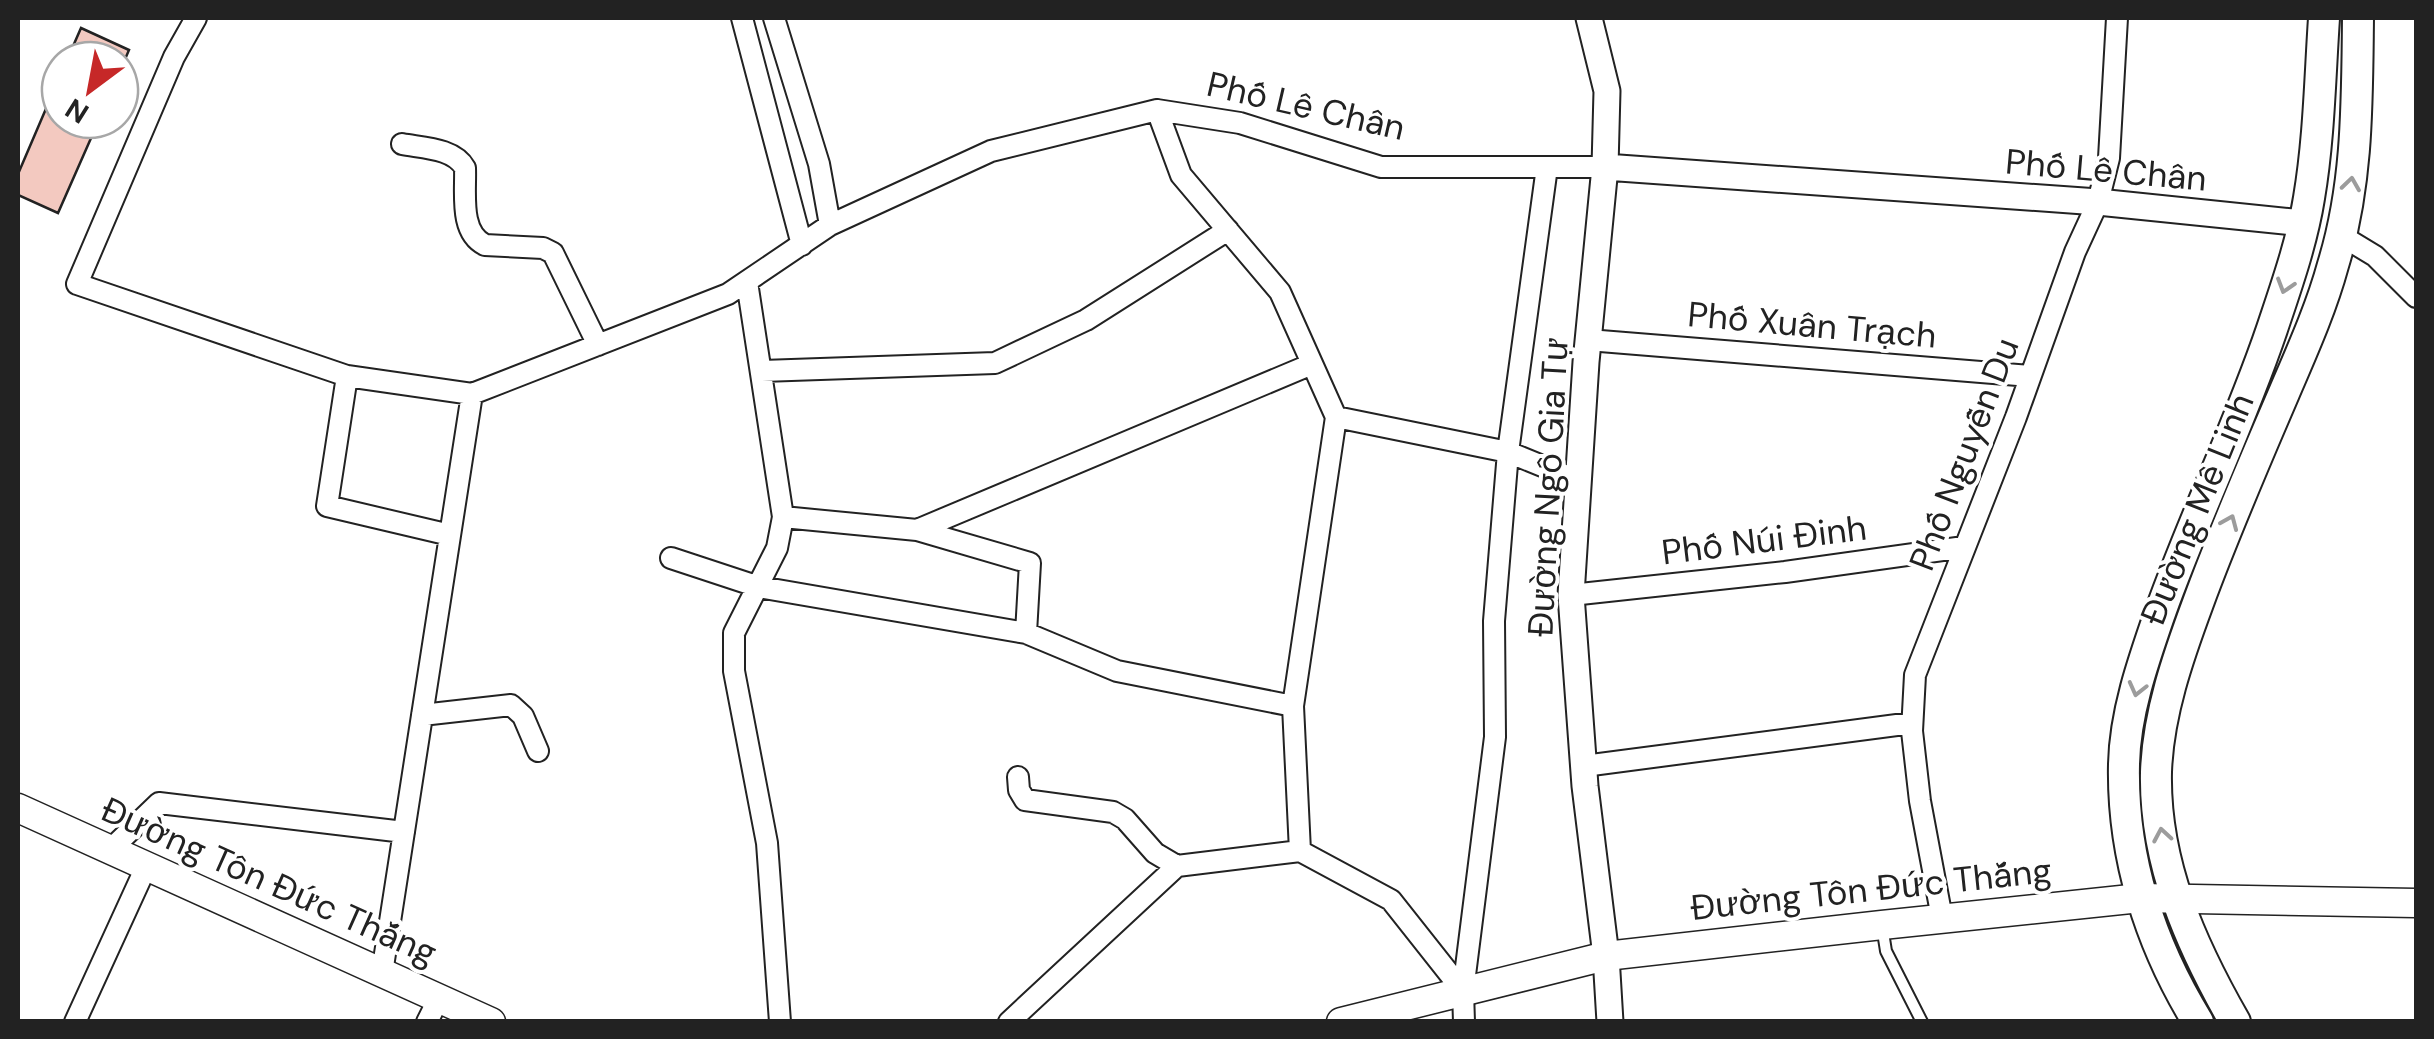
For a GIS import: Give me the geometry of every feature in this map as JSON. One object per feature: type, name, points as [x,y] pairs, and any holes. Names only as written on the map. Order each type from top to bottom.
[{"type":"main road","name":"Đường Mê Linh","points":[[2198,1022],[2160,951],[2140,898],[2124,764],[2136,691],[2189,532],[2265,350],[2303,224],[2316,141],[2324,18]]},
{"type":"main road","name":"Đường Mê Linh","points":[[2235,1022],[2192,941],[2174,897],[2157,796],[2158,746],[2182,646],[2310,331],[2342,236],[2356,145],[2358,18]]},
{"type":"main road","name":"Đường Tôn Đức Thắng","points":[[18,808],[382,973],[433,1010],[491,1022]]},
{"type":"main road","name":"Đường Tôn Đức Thắng","points":[[1341,1022],[1606,956],[1942,918],[2140,898],[2416,904]]},
{"type":"street","points":[[196,18],[174,57],[76,284],[348,376],[472,394],[382,973]]},
{"type":"street","points":[[742,18],[802,244]]},
{"type":"street","points":[[774,18],[818,164],[830,225]]},
{"type":"street","name":"Đường Ngô Gia Tự","points":[[1589,18],[1607,91],[1605,167],[1588,340],[1572,595],[1584,766],[1610,1022]]},
{"type":"street","name":"Phố Nguyễn Du","points":[[1942,918],[1920,802],[1912,723],[1915,675],[2075,252],[2098,202],[2109,158],[2118,18]]},
{"type":"street","points":[[1157,110],[1181,175],[1280,292],[1336,417],[1293,706],[1300,851]]},
{"type":"street","name":"Phố Lê Chân","points":[[472,394],[728,294],[830,225],[991,150],[1157,110],[1240,123],[1381,167],[1605,167],[2098,202],[2303,224]]},
{"type":"street","points":[[402,144],[454,155],[461,161],[465,168],[468,228],[478,242],[543,248],[553,253],[598,345]]},
{"type":"street","points":[[1464,1022],[1463,990],[1494,737],[1494,621],[1508,452],[1547,167]]},
{"type":"street","points":[[762,370],[995,363],[1086,320],[1228,230]]},
{"type":"street","points":[[2342,236],[2375,256],[2416,297]]},
{"type":"street","points":[[747,282],[783,516],[776,548],[734,633],[734,671],[767,843],[780,1022]]},
{"type":"street","name":"Phố Xuân Trạch","points":[[1588,340],[2030,376]]},
{"type":"street","points":[[917,530],[1312,364]]},
{"type":"street","points":[[348,376],[327,506],[450,536]]},
{"type":"street","points":[[1336,417],[1508,452],[1579,481]]},
{"type":"street","points":[[783,516],[917,530],[1030,564],[1026,633]]},
{"type":"street","name":"Phố Núi Đinh","points":[[1572,595],[1964,548]]},
{"type":"street","points":[[670,558],[759,587],[1026,633],[1117,671],[1293,706]]},
{"type":"street","points":[[422,715],[511,705],[523,716],[538,751]]},
{"type":"street","points":[[1584,766],[1912,723]]},
{"type":"street","points":[[1018,777],[1025,800],[1113,812],[1125,819],[1155,853],[1176,866]]},
{"type":"street","points":[[110,850],[159,803],[404,832]]},
{"type":"street","points":[[1009,1022],[1176,866],[1300,851],[1390,900],[1463,990]]},
{"type":"street","points":[[75,1022],[146,866]]},
{"type":"lane","points":[[1882,925],[1886,952],[1922,1022]]},
{"type":"building","points":[[81,28],[107,40],[76,40]]},
{"type":"building","points":[[40,123],[40,140],[90,140],[58,213],[18,195],[18,174]]}]
